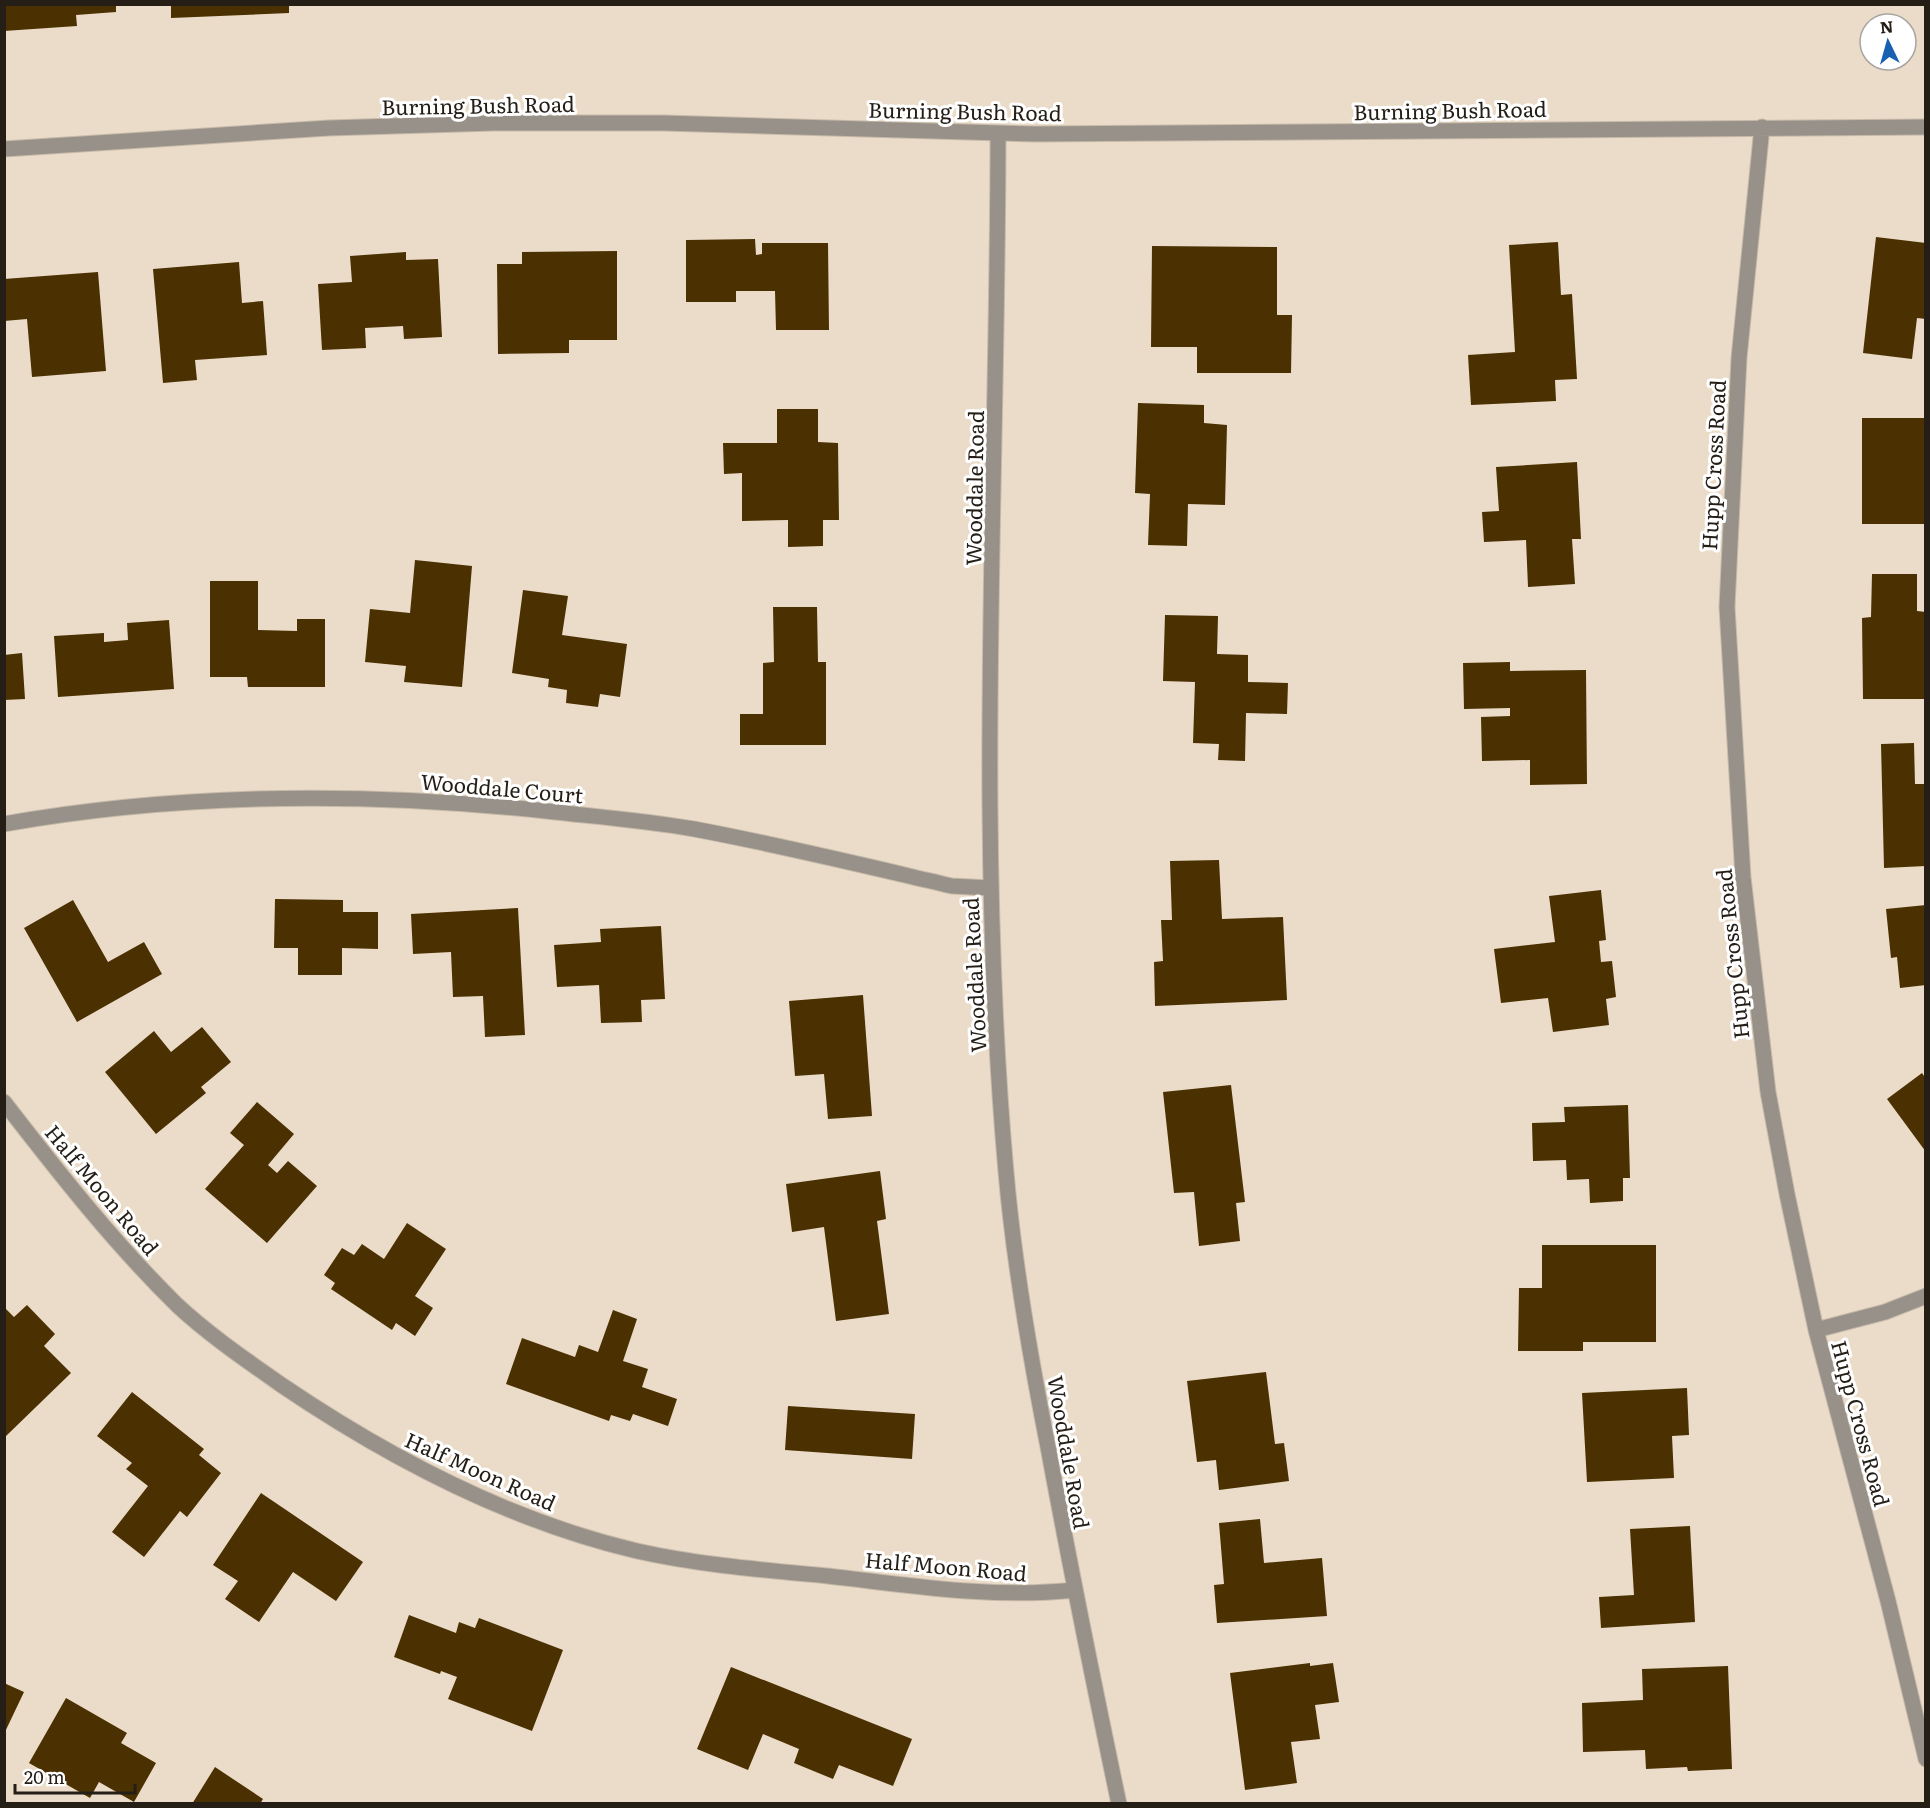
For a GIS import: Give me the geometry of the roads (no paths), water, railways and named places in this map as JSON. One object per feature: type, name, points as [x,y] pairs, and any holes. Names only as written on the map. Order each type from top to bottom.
[{"type":"street","name":"Burning Bush Road","points":[[4,149],[329,128],[494,123],[664,123],[998,133],[1926,126]]},
{"type":"street","name":"Hupp Cross Road","points":[[1762,127],[1755,173],[1739,358],[1727,607],[1743,877],[1765,1069],[1787,1194],[1816,1330],[1888,1601],[1926,1759]]},
{"type":"street","name":"Wooddale Road","points":[[998,133],[990,888],[996,1028],[1014,1257],[1074,1590],[1119,1803]]},
{"type":"street","name":"Wooddale Court","points":[[4,824],[115,808],[208,801],[405,799],[497,806],[692,829],[952,886],[990,888]]},
{"type":"street","name":"Half Moon Road","points":[[4,1102],[66,1183],[114,1239],[180,1307],[255,1367],[332,1419],[381,1449],[498,1505],[568,1532],[638,1551],[727,1566],[1007,1594],[1074,1590]]},
{"type":"street","points":[[1816,1330],[1886,1312],[1926,1296]]}]
